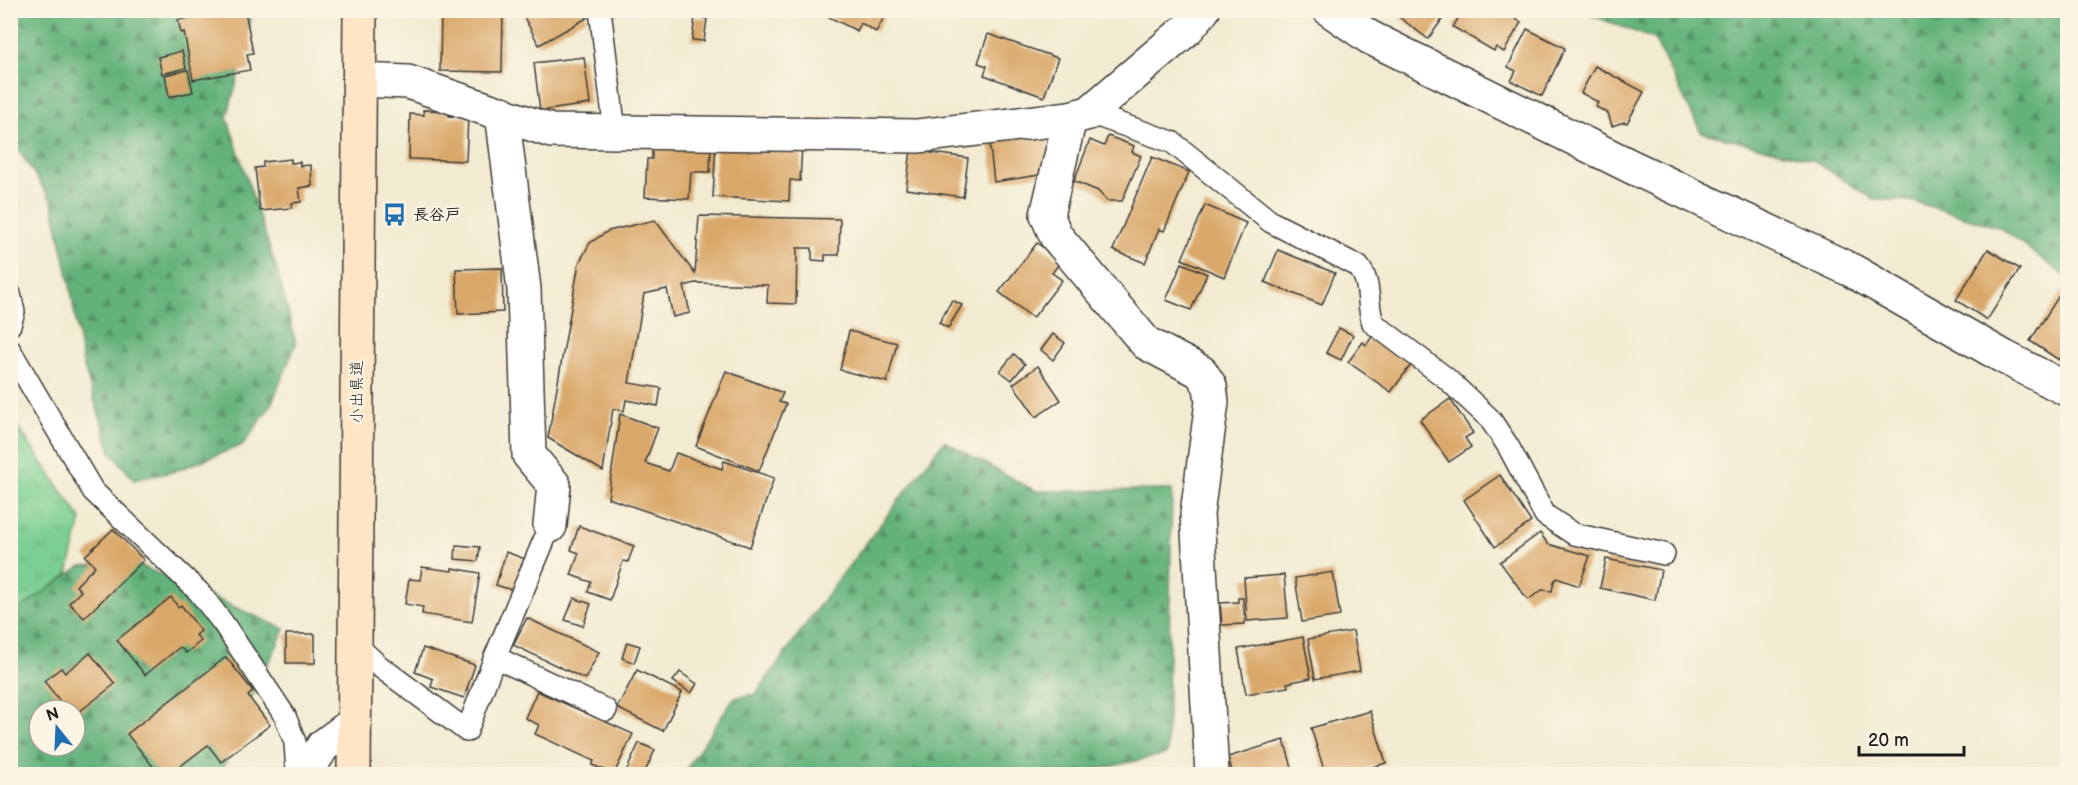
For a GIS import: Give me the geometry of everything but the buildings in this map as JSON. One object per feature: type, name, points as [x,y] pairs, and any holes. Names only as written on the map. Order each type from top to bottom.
[{"type":"main road","name":"小出県道","points":[[354,774],[360,10]]},
{"type":"street","points":[[359,80],[408,82],[551,131],[918,136],[1080,115],[1186,29],[1203,10]]},
{"type":"street","points":[[1330,10],[1380,43],[1632,167],[1851,270],[2067,390]]},
{"type":"street","points":[[502,113],[524,290],[530,455],[554,485],[550,526]]},
{"type":"street","points":[[1080,115],[1047,215],[1056,236],[1146,343],[1201,372],[1210,386],[1212,402],[1197,514],[1212,774]]},
{"type":"street","points":[[305,774],[323,746],[354,723]]},
{"type":"lane","points":[[600,10],[615,132]]},
{"type":"lane","points":[[1080,115],[1172,142],[1272,222],[1358,266],[1366,275],[1369,311],[1373,323],[1446,378],[1490,419],[1508,446],[1545,515],[1574,534],[1664,554]]},
{"type":"lane","points":[[10,294],[14,312],[10,325]]},
{"type":"lane","points":[[10,350],[93,491],[199,592],[223,623],[285,716],[295,742],[297,774]]},
{"type":"lane","points":[[354,643],[379,666],[466,731],[550,526]]},
{"type":"lane","points":[[495,657],[606,710]]},
{"type":"green space","points":[[10,11],[252,11],[243,59],[227,117],[278,274],[296,344],[271,405],[243,445],[172,472],[134,480],[111,452],[83,364],[69,280],[52,201],[16,146],[11,142]]},
{"type":"green space","points":[[1580,11],[2067,11],[2067,278],[2001,228],[1912,201],[1873,199],[1813,160],[1701,132],[1654,39]]},
{"type":"green space","points":[[10,416],[81,519],[38,698],[27,698],[27,745],[20,774],[10,774]]},
{"type":"green space","points":[[944,441],[1035,491],[1172,490],[1167,754],[1076,774],[683,774],[734,698],[756,694],[826,596]]},
{"type":"green space","points":[[134,563],[285,629],[234,734],[222,774],[11,774],[11,624],[19,609],[81,566]]},
{"type":"place","name":"長谷戸","points":[[395,214]]}]
